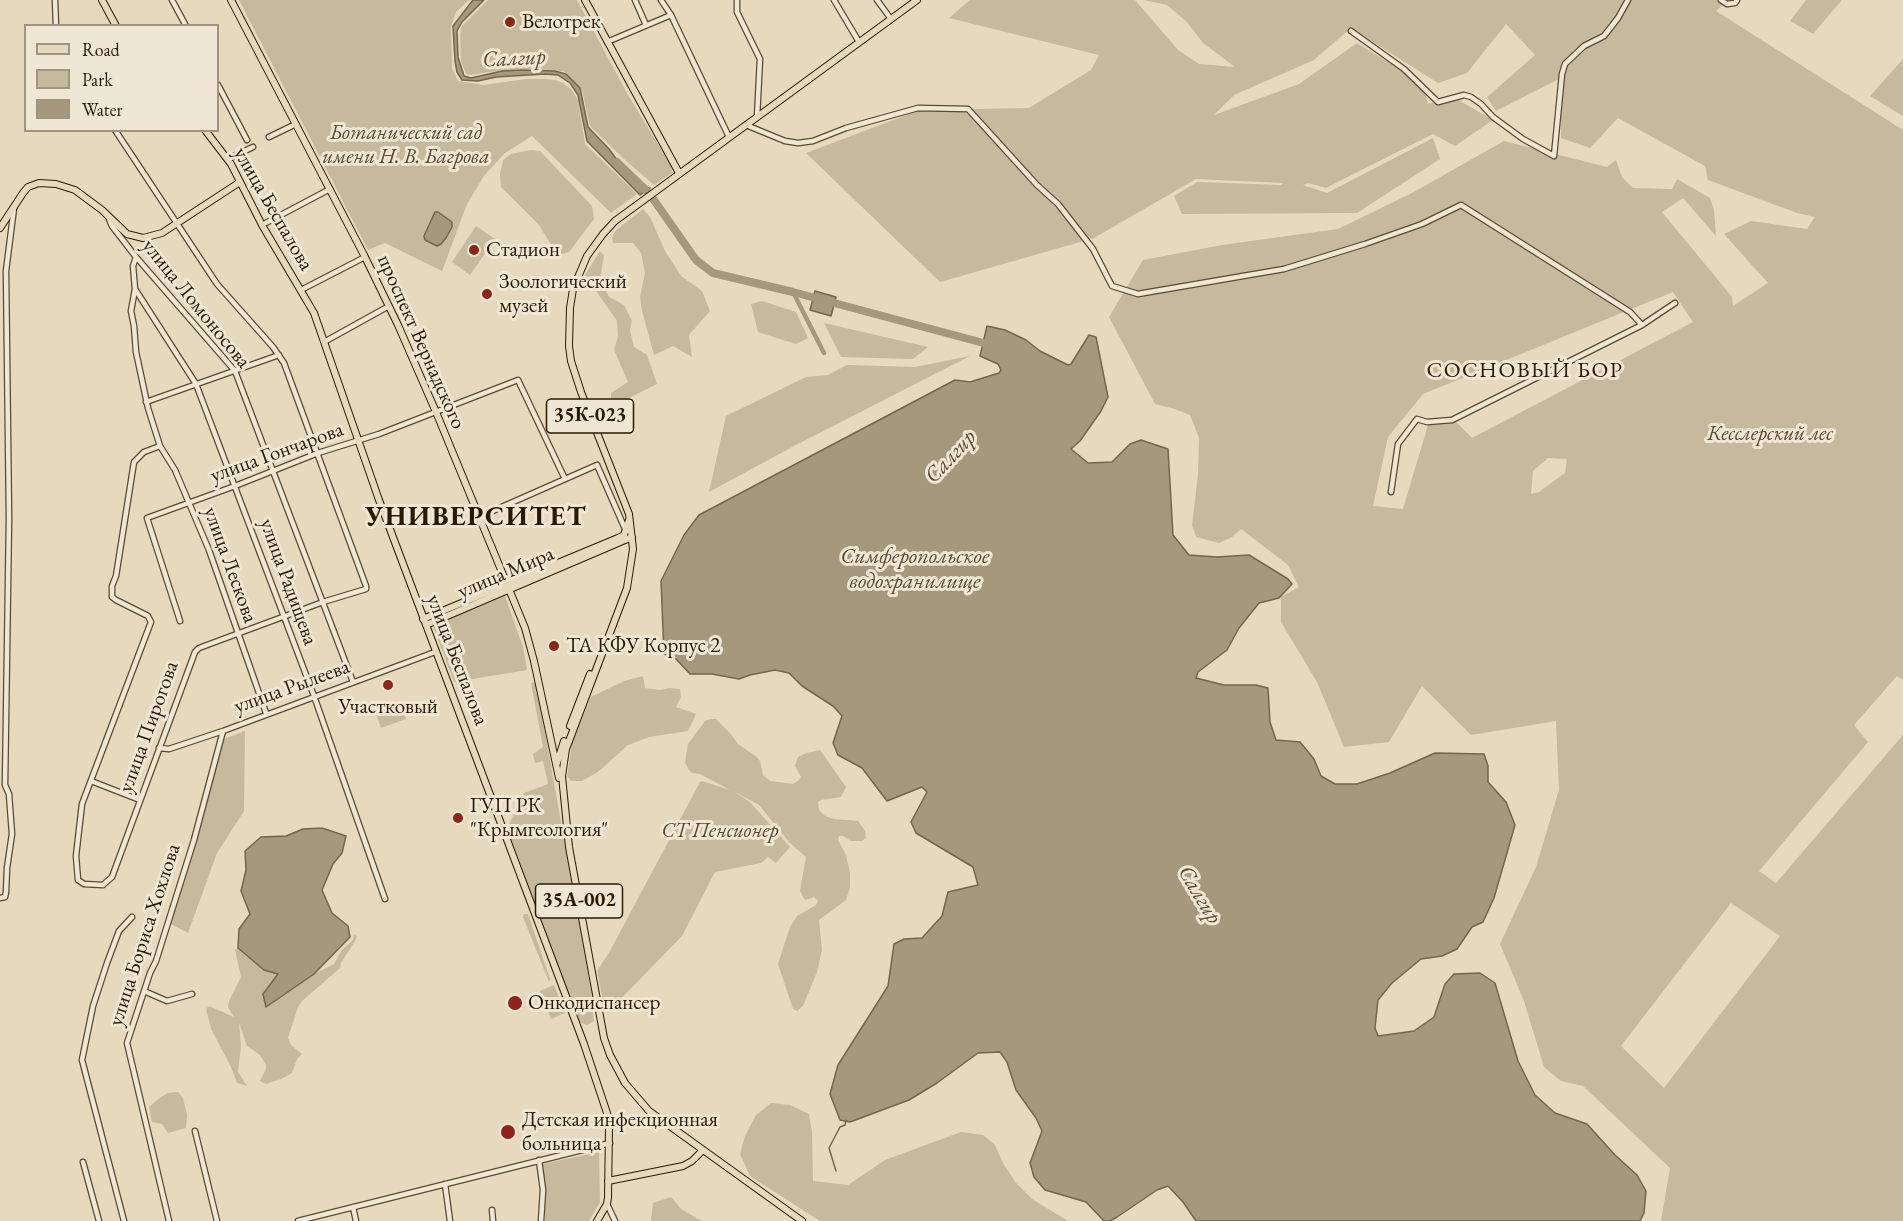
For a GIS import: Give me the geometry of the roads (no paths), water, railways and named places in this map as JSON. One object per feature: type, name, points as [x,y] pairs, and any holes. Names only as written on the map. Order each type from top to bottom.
[{"type":"main road","points":[[102,0],[115,24]]},
{"type":"main road","name":"проспект Вернадского","points":[[231,0],[365,257],[436,412],[529,642],[563,795]]},
{"type":"main road","points":[[585,0],[679,173]]},
{"type":"main road","name":"35К-023","points":[[555,772],[556,764],[627,576],[632,537],[630,520],[573,368],[569,346],[570,308],[573,289],[581,268],[594,245],[615,221],[640,201],[917,0]]},
{"type":"main road","name":"улица Беспалова","points":[[207,132],[228,159],[262,225],[314,313],[435,652],[467,731],[597,1079],[607,1113],[610,1143],[607,1204],[597,1221]]},
{"type":"main road","name":"улица Ломоносова","points":[[0,228],[28,187],[48,182],[75,190],[109,217]]},
{"type":"main road","points":[[109,217],[127,234],[143,238],[162,233],[240,182]]},
{"type":"main road","points":[[626,531],[630,520]]},
{"type":"main road","name":"улица Мира","points":[[508,588],[618,538],[626,531]]},
{"type":"main road","name":"улица Мира","points":[[425,622],[632,537]]},
{"type":"main road","name":"35А-002","points":[[566,829],[563,766],[566,749],[627,588],[632,565],[632,537]]},
{"type":"main road","name":"проспект Вернадского","points":[[545,713],[555,772]]},
{"type":"main road","name":"35А-002","points":[[555,772],[602,1032],[610,1055],[625,1083],[640,1103],[660,1120],[802,1221]]},
{"type":"main road","points":[[608,1181],[683,1166],[703,1150]]},
{"type":"street","points":[[55,0],[56,24]]},
{"type":"street","points":[[172,0],[185,24]]},
{"type":"street","points":[[635,0],[646,25]]},
{"type":"street","points":[[661,0],[671,15],[729,137]]},
{"type":"street","points":[[737,0],[737,12],[760,59],[756,117]]},
{"type":"street","points":[[834,0],[859,42]]},
{"type":"street","points":[[877,0],[891,19]]},
{"type":"street","points":[[1352,31],[1404,69],[1438,102],[1464,95],[1471,97],[1515,134],[1554,156],[1565,64],[1584,46],[1604,36],[1628,0]]},
{"type":"street","points":[[1721,0],[1727,4],[1735,3],[1737,0]]},
{"type":"street","points":[[607,42],[671,15]]},
{"type":"street","points":[[219,87],[247,140]]},
{"type":"street","points":[[746,124],[785,141],[798,143],[813,141],[846,128],[918,108],[968,109],[1037,185],[1058,204],[1092,249],[1112,286],[1138,294],[1284,268],[1422,224],[1461,205],[1630,312],[1642,325]]},
{"type":"street","points":[[269,137],[296,124]]},
{"type":"street","points":[[116,132],[218,284],[279,355],[318,453]]},
{"type":"street","points":[[228,159],[253,147]]},
{"type":"street","points":[[262,225],[330,189]]},
{"type":"street","points":[[2,897],[12,834],[9,794],[5,785],[9,531],[6,271],[14,207]]},
{"type":"street","name":"улица Ломоносова","points":[[109,217],[111,226],[136,257],[236,371],[353,682]]},
{"type":"street","name":"улица Лескова","points":[[136,257],[133,266],[135,289],[130,311],[147,402],[160,446],[175,470],[190,503],[266,713]]},
{"type":"street","points":[[302,290],[365,257]]},
{"type":"street","points":[[0,265],[6,271]]},
{"type":"street","name":"улица Радищева","points":[[135,289],[195,384],[314,696],[385,899]]},
{"type":"street","points":[[1391,492],[1398,444],[1417,419],[1427,422],[1452,420],[1642,325],[1675,303]]},
{"type":"street","points":[[324,342],[389,306]]},
{"type":"street","points":[[147,402],[279,355]]},
{"type":"street","name":"улица Гончарова","points":[[180,621],[147,518],[318,453],[380,434],[518,380],[565,479]]},
{"type":"street","points":[[0,388],[7,388]]},
{"type":"street","points":[[140,800],[91,781],[151,622],[150,617],[112,597],[112,586],[116,576],[134,462],[144,452],[160,446]]},
{"type":"street","name":"улица Пирогова","points":[[91,781],[82,804],[76,845],[78,880],[84,884],[99,886],[108,883],[123,852],[195,652],[199,648],[323,602],[366,589],[318,453]]},
{"type":"street","points":[[479,517],[597,465],[626,531]]},
{"type":"street","points":[[0,531],[9,531]]},
{"type":"street","name":"улица Рылеева","points":[[159,748],[169,748],[223,731],[266,713],[435,652]]},
{"type":"street","points":[[0,691],[6,691]]},
{"type":"street","name":"улица Бориса Хохлова","points":[[169,1221],[127,1043],[156,961],[194,840],[223,731]]},
{"type":"street","points":[[124,1221],[82,1060],[93,1006],[106,963],[119,931],[132,917]]},
{"type":"street","points":[[144,991],[167,1001],[192,994]]},
{"type":"street","points":[[195,1131],[217,1221]]},
{"type":"street","points":[[298,1221],[610,1143]]},
{"type":"street","points":[[539,1160],[543,1190],[541,1221]]},
{"type":"street","points":[[83,1162],[99,1221]]},
{"type":"street","points":[[445,1184],[450,1221]]},
{"type":"street","points":[[607,1204],[614,1218]]},
{"type":"street","points":[[353,1207],[356,1221]]},
{"type":"street","points":[[492,1210],[493,1221]]},
{"type":"street","points":[[602,1213],[607,1212],[614,1218]]},
{"type":"water","points":[[473,0],[484,0],[462,22],[457,31],[458,57],[464,76],[471,78],[502,71],[522,70],[555,71],[566,74],[580,88],[588,127],[609,149],[630,178],[642,187],[650,188],[640,195],[587,141],[578,95],[570,83],[558,75],[496,77],[478,81],[462,80],[457,72],[455,61],[453,26]]},
{"type":"water","points":[[435,212],[452,222],[446,238],[437,246],[425,240],[424,236]]},
{"type":"water","points":[[815,291],[836,297],[831,316],[810,310]]},
{"type":"water","name":"Симферопольское водохранилище","points":[[987,326],[1005,330],[1026,340],[1040,351],[1068,365],[1071,364],[1089,335],[1096,337],[1108,397],[1080,441],[1071,449],[1088,463],[1112,462],[1130,444],[1141,440],[1168,449],[1173,535],[1189,555],[1217,557],[1249,555],[1288,579],[1292,584],[1279,598],[1259,603],[1239,628],[1227,650],[1198,672],[1196,678],[1224,685],[1256,685],[1268,688],[1270,722],[1276,740],[1300,742],[1314,759],[1321,776],[1335,784],[1357,784],[1390,773],[1435,753],[1484,754],[1488,766],[1488,782],[1506,802],[1515,825],[1494,898],[1483,922],[1472,927],[1457,949],[1442,956],[1421,959],[1392,983],[1378,1000],[1375,1028],[1378,1036],[1414,1031],[1434,1017],[1445,984],[1454,974],[1480,973],[1495,983],[1518,1061],[1535,1095],[1555,1113],[1587,1124],[1637,1175],[1646,1191],[1644,1213],[1640,1221],[1196,1221],[1168,1186],[1157,1190],[1110,1221],[1104,1221],[1086,1202],[1045,1190],[1034,1177],[1030,1163],[1042,1131],[1036,1118],[1016,1090],[1007,1062],[1000,1052],[978,1053],[909,1100],[850,1122],[840,1120],[830,1094],[838,1065],[888,986],[894,944],[904,939],[922,938],[942,916],[948,892],[978,885],[973,867],[916,833],[911,822],[927,792],[922,787],[887,801],[862,768],[838,755],[833,743],[842,716],[833,706],[802,686],[789,673],[775,670],[739,679],[712,674],[690,674],[676,659],[664,654],[661,581],[684,535],[699,515],[955,380],[970,382],[999,373],[1001,370],[998,364],[980,356]]},
{"type":"water","points":[[322,828],[346,836],[342,853],[333,864],[322,890],[332,913],[348,926],[350,937],[314,974],[266,1007],[263,994],[278,974],[264,970],[238,948],[239,929],[250,914],[241,891],[246,870],[245,851],[261,837],[286,836],[303,829]]},
{"type":"waterway","name":"Салгир","points":[[617,162],[649,193],[696,260],[713,273],[991,345]]},
{"type":"waterway","points":[[793,292],[824,353]]},
{"type":"waterway","points":[[836,1171],[829,1148],[846,1120]]},
{"type":"place","name":"Велотрек","points":[[510,22]]},
{"type":"place","name":"Стадион","points":[[474,250]]},
{"type":"place","name":"Зоологический музей","points":[[487,294]]},
{"type":"place","name":"ТА КФУ Корпус 2","points":[[554,646]]},
{"type":"place","name":"Участковый","points":[[388,685]]},
{"type":"place","name":"ГУП РК \"Крымгеология\"","points":[[458,818]]},
{"type":"place","name":"Онкодиспансер","points":[[515,1003]]},
{"type":"place","name":"Детская инфекционная больница","points":[[508,1132]]},
{"type":"district","name":"СОСНОВЫЙ БОР","points":[[1525,371]]},
{"type":"district","name":"УНИВЕРСИТЕТ","points":[[476,518]]},
{"type":"park label","name":"Ботанический сад имени Н. В. Багрова","points":[[406,145]]},
{"type":"park label","name":"Кесслерский лес","points":[[1770,434]]},
{"type":"park label","name":"СТ Пенсионер","points":[[720,831]]}]
